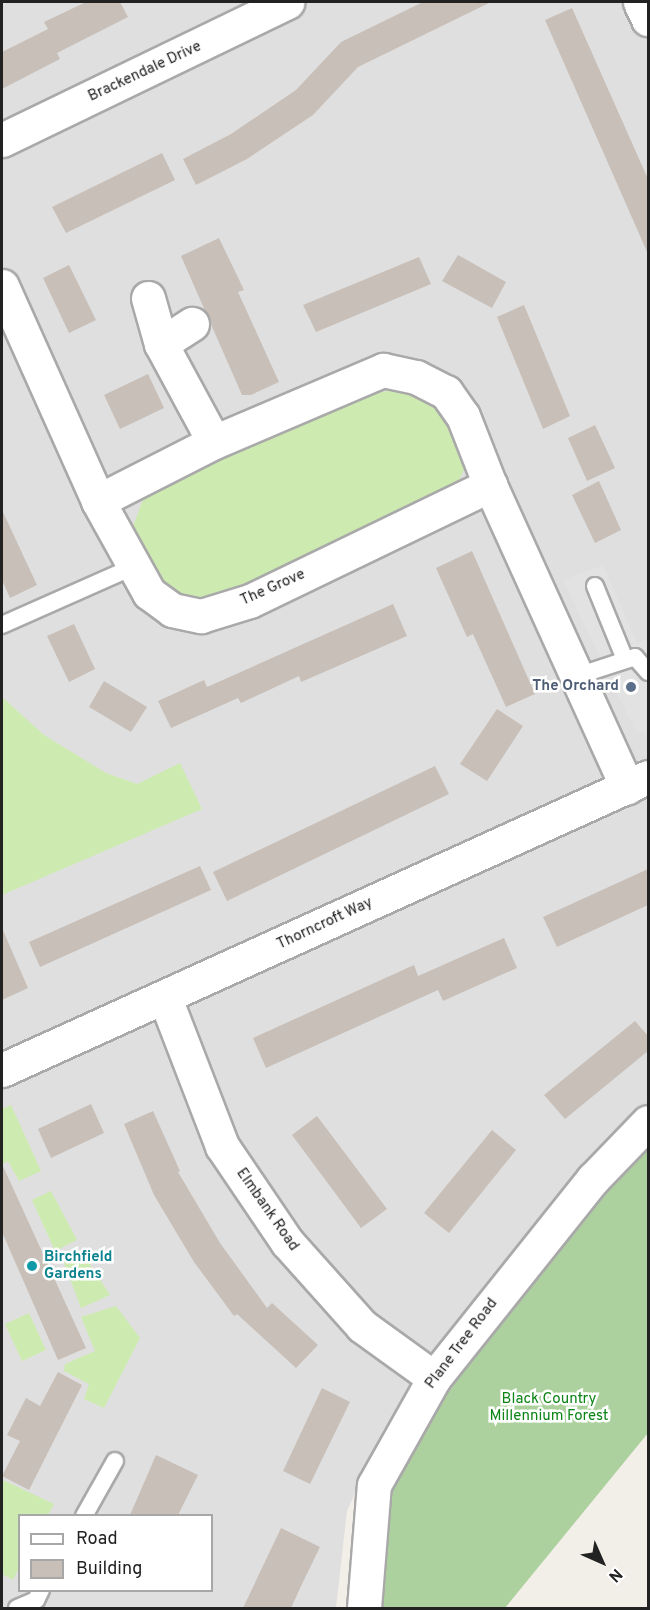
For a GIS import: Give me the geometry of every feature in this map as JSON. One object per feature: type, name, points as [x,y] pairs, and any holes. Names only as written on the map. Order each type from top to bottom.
[{"type":"street","name":"Brackendale Drive","points":[[3,136],[287,2]]},
{"type":"street","points":[[640,2],[648,19]]},
{"type":"street","name":"The Grove","points":[[2,286],[98,501],[149,592],[172,610],[201,616],[250,601],[490,485]]},
{"type":"street","points":[[148,298],[161,344],[214,442]]},
{"type":"street","points":[[161,344],[192,324]]},
{"type":"street","points":[[98,501],[214,442],[383,370],[416,376],[446,392],[463,416],[490,485],[577,676],[638,782]]},
{"type":"street","name":"Thorncroft Way","points":[[2,1070],[638,782]]},
{"type":"street","name":"Elmbank Road","points":[[165,998],[222,1146],[287,1242],[362,1326],[434,1378]]},
{"type":"street","name":"Plane Tree Road","points":[[364,1608],[374,1485],[434,1378],[593,1179],[648,1122]]},
{"type":"lane","points":[[2,625],[135,566]]},
{"type":"lane","points":[[595,585],[624,657]]},
{"type":"lane","points":[[577,676],[624,657],[635,657],[648,672]]},
{"type":"lane","points":[[85,1514],[115,1461]]},
{"type":"lane","points":[[17,1608],[36,1600],[40,1592]]},
{"type":"shaded area","points":[[2,2],[648,2],[648,1113],[641,1105],[501,1269],[384,1429],[347,1511],[336,1608],[2,1608]]},
{"type":"shaded area","name":"The Orchard","points":[[603,565],[637,643],[648,639],[648,735],[635,730],[563,580]]},
{"type":"green space","points":[[400,389],[429,397],[440,408],[463,452],[464,470],[454,489],[223,595],[203,601],[169,595],[136,544],[132,529],[142,502],[154,488],[371,394]]},
{"type":"green space","points":[[2,697],[44,735],[106,773],[137,784],[180,763],[202,809],[2,895]]},
{"type":"green space","points":[[11,1105],[41,1171],[19,1181],[8,1161],[2,1164],[2,1109]]},
{"type":"green space","name":"Black Country Millennium Forest","points":[[648,1142],[648,1433],[505,1608],[379,1608],[386,1490],[450,1381],[604,1189]]},
{"type":"green space","points":[[51,1191],[77,1240],[55,1251],[32,1200]]},
{"type":"green space","points":[[82,1252],[110,1295],[81,1308],[62,1258]]},
{"type":"green space","points":[[116,1306],[140,1338],[104,1408],[84,1399],[89,1384],[64,1371],[65,1364],[95,1351],[81,1317]]},
{"type":"green space","points":[[29,1313],[46,1350],[22,1361],[5,1324]]},
{"type":"green space","points":[[5,1481],[54,1504],[49,1514],[18,1514],[18,1570],[13,1580],[2,1574],[2,1482]]},
{"type":"building","points":[[86,2],[120,2],[128,17],[57,53],[60,59],[2,89],[2,52],[48,29],[44,22]]},
{"type":"building","points":[[423,2],[491,2],[358,67],[313,115],[247,159],[196,185],[183,159],[231,134],[296,90],[341,42]]},
{"type":"building","points":[[572,8],[648,179],[648,254],[545,20]]},
{"type":"building","points":[[162,153],[175,180],[66,233],[52,207]]},
{"type":"building","points":[[219,238],[244,290],[238,292],[279,382],[251,395],[242,395],[181,256]]},
{"type":"building","points":[[458,255],[506,282],[492,308],[442,281]]},
{"type":"building","points":[[419,257],[431,284],[316,332],[303,305]]},
{"type":"building","points":[[69,265],[96,320],[69,333],[43,278]]},
{"type":"building","points":[[524,305],[570,416],[543,429],[497,317]]},
{"type":"building","points":[[148,374],[164,408],[120,429],[104,395]]},
{"type":"building","points":[[595,425],[615,468],[587,481],[568,438]]},
{"type":"building","points":[[599,481],[621,530],[595,543],[572,495]]},
{"type":"building","points":[[2,510],[37,585],[10,598],[2,580]]},
{"type":"building","points":[[472,551],[535,694],[506,707],[473,634],[467,637],[436,568]]},
{"type":"building","points":[[393,604],[407,636],[301,682],[299,676],[241,703],[238,698],[171,728],[158,701],[204,680],[207,687]]},
{"type":"building","points":[[74,624],[95,669],[69,682],[47,636]]},
{"type":"building","points":[[104,681],[147,707],[131,732],[89,707]]},
{"type":"building","points":[[497,709],[523,726],[487,781],[460,764]]},
{"type":"building","points":[[435,766],[449,794],[227,901],[213,872]]},
{"type":"building","points":[[200,866],[211,890],[40,967],[29,942]]},
{"type":"building","points":[[648,869],[648,905],[557,947],[543,917]]},
{"type":"building","points":[[2,928],[28,988],[2,1000]]},
{"type":"building","points":[[504,938],[517,968],[443,1001],[438,990],[266,1068],[253,1038],[414,965],[418,976]]},
{"type":"building","points":[[635,1021],[648,1036],[648,1051],[565,1119],[544,1095]]},
{"type":"building","points":[[91,1104],[104,1133],[51,1158],[38,1129]]},
{"type":"building","points":[[153,1111],[180,1171],[178,1172],[220,1243],[267,1308],[272,1303],[318,1345],[296,1368],[237,1314],[234,1316],[194,1262],[154,1195],[124,1124]]},
{"type":"building","points":[[317,1116],[387,1209],[361,1228],[292,1135]]},
{"type":"building","points":[[492,1130],[516,1150],[449,1233],[424,1213]]},
{"type":"building","name":"Birchfield Gardens","points":[[2,1164],[86,1348],[58,1360],[2,1232]]},
{"type":"building","points":[[58,1372],[82,1385],[29,1490],[2,1476],[20,1441],[7,1435],[26,1398],[40,1406]]},
{"type":"building","points":[[322,1388],[350,1402],[310,1484],[283,1471]]},
{"type":"building","points":[[156,1455],[198,1475],[178,1514],[130,1514]]},
{"type":"building","points":[[281,1528],[320,1547],[291,1608],[243,1608]]},
{"type":"place","name":"The Orchard","points":[[631,687]]},
{"type":"place","name":"Birchfield Gardens","points":[[32,1266]]}]
